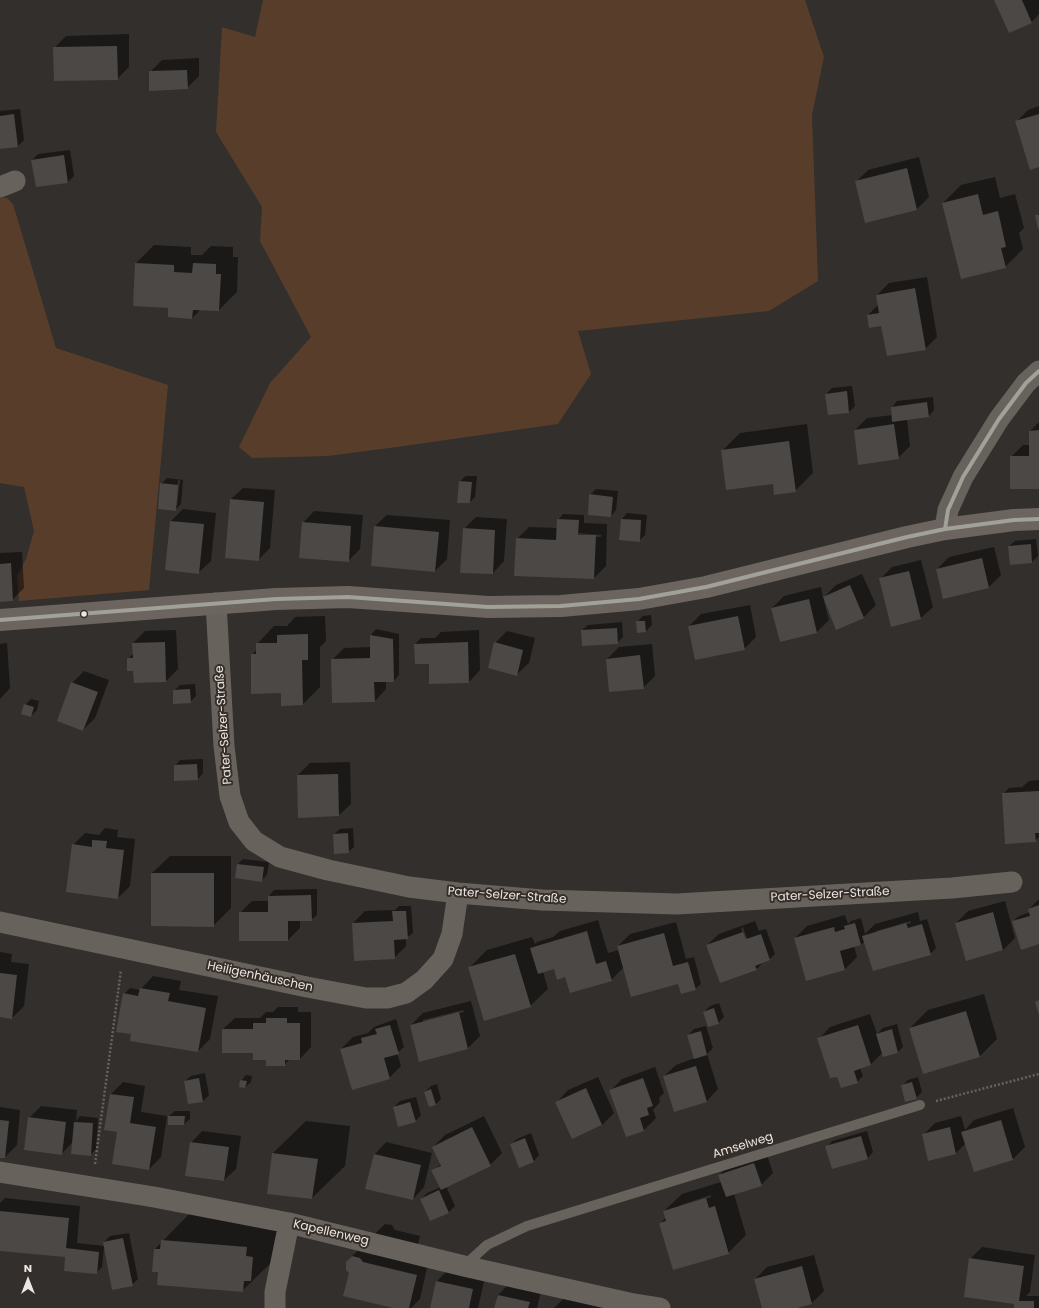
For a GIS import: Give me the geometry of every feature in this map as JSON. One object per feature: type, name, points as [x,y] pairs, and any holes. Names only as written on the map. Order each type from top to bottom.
[{"type":"street","points":[[945,529],[948,510],[963,477],[1000,419],[1026,383],[1039,371]]},
{"type":"street","points":[[0,620],[276,598],[348,597],[488,607],[561,606],[631,600],[706,587],[945,529],[1014,520],[1039,519]]},
{"type":"street","name":"Pater-Selzer-Straße","points":[[216,603],[224,746],[230,796],[239,822],[254,841],[280,857],[328,870],[409,887],[458,894],[542,900],[678,904],[944,889],[1012,882]]},
{"type":"street","name":"Heiligenhäuschen","points":[[0,922],[359,997],[387,998],[406,993],[424,980],[443,959],[452,934],[458,894]]},
{"type":"street","name":"Kapellenweg","points":[[0,1172],[92,1186],[289,1223],[464,1266],[629,1303],[660,1308]]},
{"type":"street","points":[[275,1308],[275,1292],[289,1223]]},
{"type":"lane","name":"Amselweg","points":[[464,1266],[487,1245],[527,1226],[920,1105]]},
{"type":"path","points":[[92,1186],[124,948]]},
{"type":"path","points":[[920,1105],[1039,1074]]},
{"type":"shaded area","points":[[263,0],[805,0],[824,57],[812,115],[818,281],[769,311],[578,331],[591,374],[558,424],[328,456],[252,458],[239,447],[270,383],[311,337],[260,241],[262,207],[216,132],[222,27],[255,37]]},
{"type":"shaded area","points":[[0,197],[7,198],[13,204],[56,348],[168,385],[149,590],[19,601],[17,576],[26,559],[34,531],[24,487],[0,483]]},
{"type":"building","points":[[994,0],[1022,0],[1032,23],[1009,33]]},
{"type":"building","points":[[117,46],[118,80],[54,81],[53,47]]},
{"type":"building","points":[[187,70],[188,89],[149,91],[149,71]]},
{"type":"building","points":[[14,114],[18,147],[0,149],[0,116]]},
{"type":"building","points":[[1039,114],[1039,167],[1030,170],[1015,121]]},
{"type":"building","points":[[64,155],[68,183],[36,187],[31,160]]},
{"type":"building","points":[[907,168],[917,210],[865,223],[855,181]]},
{"type":"building","points":[[978,194],[983,215],[998,211],[1006,247],[1001,248],[1006,268],[961,279],[942,203]]},
{"type":"building","points":[[1035,215],[1039,215],[1039,229],[1038,229]]},
{"type":"building","points":[[135,263],[174,265],[174,272],[192,273],[193,263],[216,264],[216,274],[221,274],[219,311],[193,310],[192,319],[168,317],[168,308],[133,306]]},
{"type":"building","points":[[915,288],[926,350],[887,356],[881,326],[869,328],[867,315],[879,313],[876,295]]},
{"type":"building","points":[[847,391],[849,413],[828,415],[825,394]]},
{"type":"building","points":[[927,402],[929,417],[892,422],[891,407]]},
{"type":"building","points":[[894,424],[899,459],[858,465],[854,430]]},
{"type":"building","points":[[1039,430],[1039,489],[1010,489],[1010,456],[1029,456],[1029,431]]},
{"type":"building","points":[[789,441],[796,492],[774,495],[773,484],[726,490],[721,450]]},
{"type":"building","points":[[459,481],[472,482],[470,503],[457,503]]},
{"type":"building","points":[[160,483],[178,485],[176,511],[158,509]]},
{"type":"building","points":[[589,494],[613,497],[611,517],[588,515]]},
{"type":"building","points":[[230,499],[264,502],[259,561],[225,558]]},
{"type":"building","points":[[557,519],[579,520],[578,535],[596,535],[594,579],[514,576],[516,538],[556,540]]},
{"type":"building","points":[[621,519],[641,520],[640,542],[619,540]]},
{"type":"building","points":[[170,521],[204,524],[199,574],[165,570]]},
{"type":"building","points":[[302,522],[351,526],[349,562],[299,558]]},
{"type":"building","points":[[374,526],[439,532],[435,572],[371,566]]},
{"type":"building","points":[[463,528],[495,530],[493,574],[460,573]]},
{"type":"building","points":[[1031,544],[1032,563],[1010,565],[1008,546]]},
{"type":"building","points":[[982,558],[989,588],[943,599],[936,569]]},
{"type":"building","points":[[11,563],[13,601],[0,602],[0,564]]},
{"type":"building","points":[[909,571],[921,619],[891,627],[879,578]]},
{"type":"building","points":[[850,585],[864,618],[836,630],[823,597]]},
{"type":"building","points":[[809,599],[817,633],[780,642],[771,608]]},
{"type":"building","points":[[738,616],[745,650],[695,660],[688,626]]},
{"type":"building","points":[[636,621],[645,621],[646,632],[637,633]]},
{"type":"building","points":[[617,628],[618,644],[582,646],[581,630]]},
{"type":"building","points":[[308,634],[308,660],[302,660],[303,705],[281,706],[281,693],[251,694],[251,654],[256,654],[256,643],[277,643],[277,635]]},
{"type":"building","points":[[370,635],[393,639],[394,682],[374,682],[375,702],[332,703],[331,659],[370,658]]},
{"type":"building","points":[[165,642],[166,682],[134,683],[133,671],[127,671],[127,658],[133,658],[132,643]]},
{"type":"building","points":[[468,642],[469,683],[429,684],[429,664],[415,664],[414,644]]},
{"type":"building","points":[[494,642],[523,650],[517,676],[488,668]]},
{"type":"building","points":[[640,655],[644,689],[609,692],[606,659]]},
{"type":"building","points":[[71,682],[98,692],[83,731],[57,721]]},
{"type":"building","points":[[190,689],[191,703],[173,704],[173,690]]},
{"type":"building","points":[[24,704],[34,707],[31,717],[21,714]]},
{"type":"building","points":[[197,764],[198,780],[174,781],[174,765]]},
{"type":"building","points":[[338,774],[339,816],[298,818],[297,775]]},
{"type":"building","points":[[1039,791],[1039,833],[1035,833],[1036,842],[1005,844],[1002,793]]},
{"type":"building","points":[[348,833],[349,853],[334,854],[333,834]]},
{"type":"building","points":[[92,840],[107,841],[106,848],[124,850],[118,899],[66,892],[72,844],[92,847]]},
{"type":"building","points":[[237,864],[264,867],[262,882],[235,878]]},
{"type":"building","points":[[151,873],[214,873],[214,927],[151,926]]},
{"type":"building","points":[[311,895],[312,921],[288,921],[288,941],[239,941],[239,912],[268,912],[268,896]]},
{"type":"building","points":[[1039,905],[1039,944],[1021,950],[1012,921],[1030,916],[1028,909]]},
{"type":"building","points":[[392,911],[406,911],[408,939],[394,940],[395,959],[354,961],[352,923],[393,921]]},
{"type":"building","points":[[993,912],[1003,950],[966,961],[955,923]]},
{"type":"building","points":[[855,923],[861,945],[840,951],[845,970],[806,981],[794,938],[834,927],[835,932],[845,929],[844,926]]},
{"type":"building","points":[[906,923],[908,928],[922,924],[931,955],[873,971],[862,936]]},
{"type":"building","points":[[587,931],[596,964],[606,961],[612,981],[570,993],[565,977],[557,980],[554,969],[538,974],[530,948]]},
{"type":"building","points":[[743,932],[746,939],[761,934],[770,960],[755,966],[757,970],[720,983],[706,945]]},
{"type":"building","points":[[664,933],[673,966],[688,962],[696,990],[681,994],[678,984],[631,997],[617,946]]},
{"type":"building","points":[[515,954],[531,1007],[484,1021],[468,967]]},
{"type":"building","points":[[0,973],[17,975],[12,1019],[0,1017]]},
{"type":"building","points":[[140,988],[170,993],[168,1001],[206,1008],[198,1052],[130,1041],[131,1034],[116,1032],[123,993],[138,996]]},
{"type":"building","points":[[1039,1000],[1039,1015],[1035,1002]]},
{"type":"building","points":[[714,1008],[719,1024],[708,1027],[703,1012]]},
{"type":"building","points":[[966,1011],[980,1057],[923,1074],[909,1028]]},
{"type":"building","points":[[459,1012],[468,1049],[419,1062],[410,1025]]},
{"type":"building","points":[[266,1018],[287,1018],[287,1023],[300,1023],[300,1060],[285,1060],[285,1066],[266,1066],[266,1060],[253,1060],[253,1053],[222,1053],[222,1029],[253,1029],[253,1023],[266,1023]]},
{"type":"building","points":[[390,1025],[399,1054],[384,1058],[390,1079],[352,1090],[340,1049],[362,1043],[361,1038],[377,1034],[375,1029]]},
{"type":"building","points":[[858,1025],[871,1065],[854,1071],[858,1083],[841,1088],[837,1077],[830,1078],[817,1038]]},
{"type":"building","points":[[892,1029],[898,1053],[883,1057],[876,1034]]},
{"type":"building","points":[[701,1031],[707,1055],[694,1059],[687,1035]]},
{"type":"building","points":[[696,1066],[707,1102],[674,1112],[663,1076]]},
{"type":"building","points":[[199,1078],[203,1102],[188,1104],[184,1081]]},
{"type":"building","points":[[643,1078],[653,1106],[647,1108],[649,1115],[640,1118],[644,1131],[626,1137],[609,1090]]},
{"type":"building","points":[[240,1080],[247,1081],[245,1088],[239,1087]]},
{"type":"building","points":[[912,1082],[917,1099],[905,1102],[901,1085]]},
{"type":"building","points":[[586,1088],[602,1125],[572,1139],[555,1102]]},
{"type":"building","points":[[431,1089],[436,1105],[429,1107],[424,1092]]},
{"type":"building","points":[[110,1094],[134,1097],[130,1123],[156,1127],[149,1170],[112,1164],[117,1132],[104,1130]]},
{"type":"building","points":[[410,1102],[416,1122],[398,1127],[393,1107]]},
{"type":"building","points":[[168,1116],[185,1116],[184,1125],[168,1125]]},
{"type":"building","points":[[28,1117],[66,1122],[62,1155],[24,1150]]},
{"type":"building","points":[[0,1120],[9,1121],[5,1158],[0,1158]]},
{"type":"building","points":[[1001,1120],[1013,1160],[974,1172],[961,1132]]},
{"type":"building","points":[[74,1122],[93,1123],[91,1156],[71,1154]]},
{"type":"building","points":[[472,1127],[491,1166],[441,1190],[431,1170],[441,1166],[432,1147]]},
{"type":"building","points":[[950,1127],[956,1154],[928,1161],[922,1134]]},
{"type":"building","points":[[861,1136],[868,1159],[832,1169],[825,1146]]},
{"type":"building","points":[[525,1138],[534,1162],[519,1168],[510,1144]]},
{"type":"building","points":[[190,1142],[229,1147],[224,1181],[185,1176]]},
{"type":"building","points":[[272,1153],[318,1159],[312,1199],[267,1194]]},
{"type":"building","points":[[374,1154],[421,1165],[413,1200],[365,1189]]},
{"type":"building","points":[[754,1163],[762,1186],[726,1197],[718,1175]]},
{"type":"building","points":[[439,1190],[449,1213],[430,1221],[420,1199]]},
{"type":"building","points":[[706,1198],[709,1208],[715,1206],[729,1254],[673,1270],[659,1223],[666,1221],[663,1211]]},
{"type":"building","points":[[0,1211],[69,1218],[66,1248],[99,1252],[97,1274],[64,1271],[65,1257],[0,1251]]},
{"type":"building","points":[[123,1238],[133,1286],[112,1290],[103,1242]]},
{"type":"building","points":[[161,1240],[247,1247],[246,1256],[253,1257],[251,1281],[244,1281],[243,1292],[157,1285],[158,1272],[152,1272],[154,1249],[160,1249]]},
{"type":"building","points":[[352,1256],[360,1258],[363,1262],[417,1275],[409,1308],[393,1308],[343,1296],[349,1273],[346,1270],[346,1262]]},
{"type":"building","points":[[969,1258],[1024,1266],[1019,1301],[1034,1301],[1034,1308],[1014,1308],[1014,1304],[964,1297]]},
{"type":"building","points":[[802,1266],[812,1304],[797,1308],[762,1308],[754,1279]]},
{"type":"building","points":[[436,1281],[473,1289],[469,1308],[430,1308]]},
{"type":"building","points":[[498,1295],[530,1302],[528,1308],[494,1308]]},
{"type":"transit line","points":[[945,529],[948,510],[963,477],[999,419],[1026,383],[1039,371]]},
{"type":"transit line","points":[[0,620],[276,599],[348,597],[488,607],[561,606],[639,599],[706,587],[945,529],[1014,520],[1039,519]]}]
